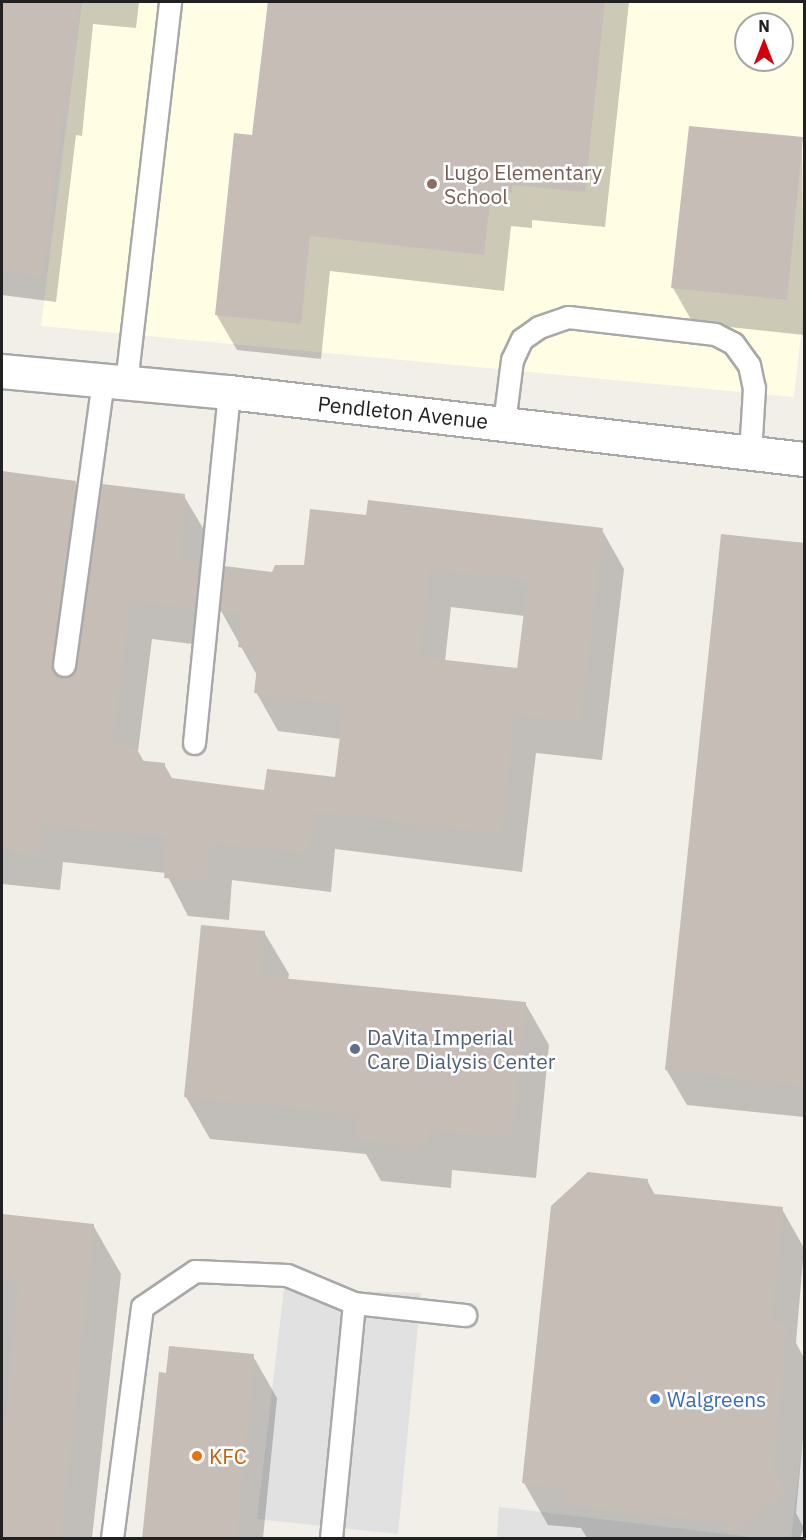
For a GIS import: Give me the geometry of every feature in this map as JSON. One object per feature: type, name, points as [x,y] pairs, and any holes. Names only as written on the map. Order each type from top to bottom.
[{"type":"street","name":"Pendleton Avenue","points":[[2,371],[229,392],[804,459]]},
{"type":"lane","points":[[64,665],[114,381],[170,2]]},
{"type":"lane","points":[[504,423],[512,360],[522,339],[539,327],[568,317],[715,334],[732,343],[749,365],[754,388],[750,453]]},
{"type":"lane","points":[[194,743],[229,392]]},
{"type":"lane","points":[[112,1539],[142,1307],[195,1271],[287,1275],[354,1303],[465,1316]]},
{"type":"lane","points":[[330,1539],[354,1303]]},
{"type":"shaded area","name":"Lugo Elementary School","points":[[82,2],[804,2],[804,307],[794,397],[41,326]]},
{"type":"shaded area","points":[[284,1289],[421,1293],[398,1534],[257,1519]]},
{"type":"shaded area","points":[[804,1431],[804,1538],[791,1538]]},
{"type":"shaded area","points":[[499,1507],[759,1538],[497,1538]]},
{"type":"building","points":[[2,2],[79,2],[68,111],[62,110],[42,277],[2,272]]},
{"type":"building","points":[[268,2],[605,2],[585,192],[512,185],[512,193],[491,191],[484,255],[310,236],[301,324],[215,315],[234,133],[252,135]]},
{"type":"building","points":[[689,126],[803,137],[787,300],[671,288]]},
{"type":"building","points":[[2,471],[76,481],[51,663],[56,675],[63,678],[74,673],[77,667],[102,484],[185,494],[180,560],[199,563],[195,608],[130,600],[112,745],[138,748],[136,760],[165,763],[164,777],[264,790],[267,769],[335,777],[344,704],[254,693],[259,650],[238,647],[243,614],[220,611],[224,566],[272,572],[275,565],[304,565],[310,509],[366,515],[368,500],[603,528],[580,721],[514,714],[501,833],[313,811],[309,853],[210,842],[207,882],[164,878],[167,837],[41,824],[38,855],[2,850]],"holes":[[[429,568],[528,580],[517,668],[419,657]]]},
{"type":"building","points":[[721,534],[804,543],[804,1085],[665,1070]]},
{"type":"building","name":"DaVita Imperial Care Dialysis Center","points":[[201,925],[265,931],[261,976],[526,1002],[512,1137],[429,1129],[427,1146],[356,1139],[358,1114],[184,1097]]},
{"type":"building","name":"Walgreens","points":[[588,1172],[648,1179],[646,1193],[783,1207],[770,1323],[787,1325],[772,1474],[785,1490],[731,1531],[723,1521],[566,1505],[567,1488],[522,1483],[551,1206]]},
{"type":"building","points":[[2,1214],[94,1224],[60,1539],[2,1539],[2,1449],[20,1283],[2,1281]]},
{"type":"building","name":"KFC","points":[[169,1346],[254,1354],[236,1539],[142,1539],[159,1372],[166,1373]]},
{"type":"place","name":"Lugo Elementary School","points":[[432,184]]},
{"type":"place","name":"DaVita Imperial Care Dialysis Center","points":[[355,1049]]},
{"type":"place","name":"Walgreens","points":[[655,1399]]},
{"type":"place","name":"KFC","points":[[197,1456]]}]
